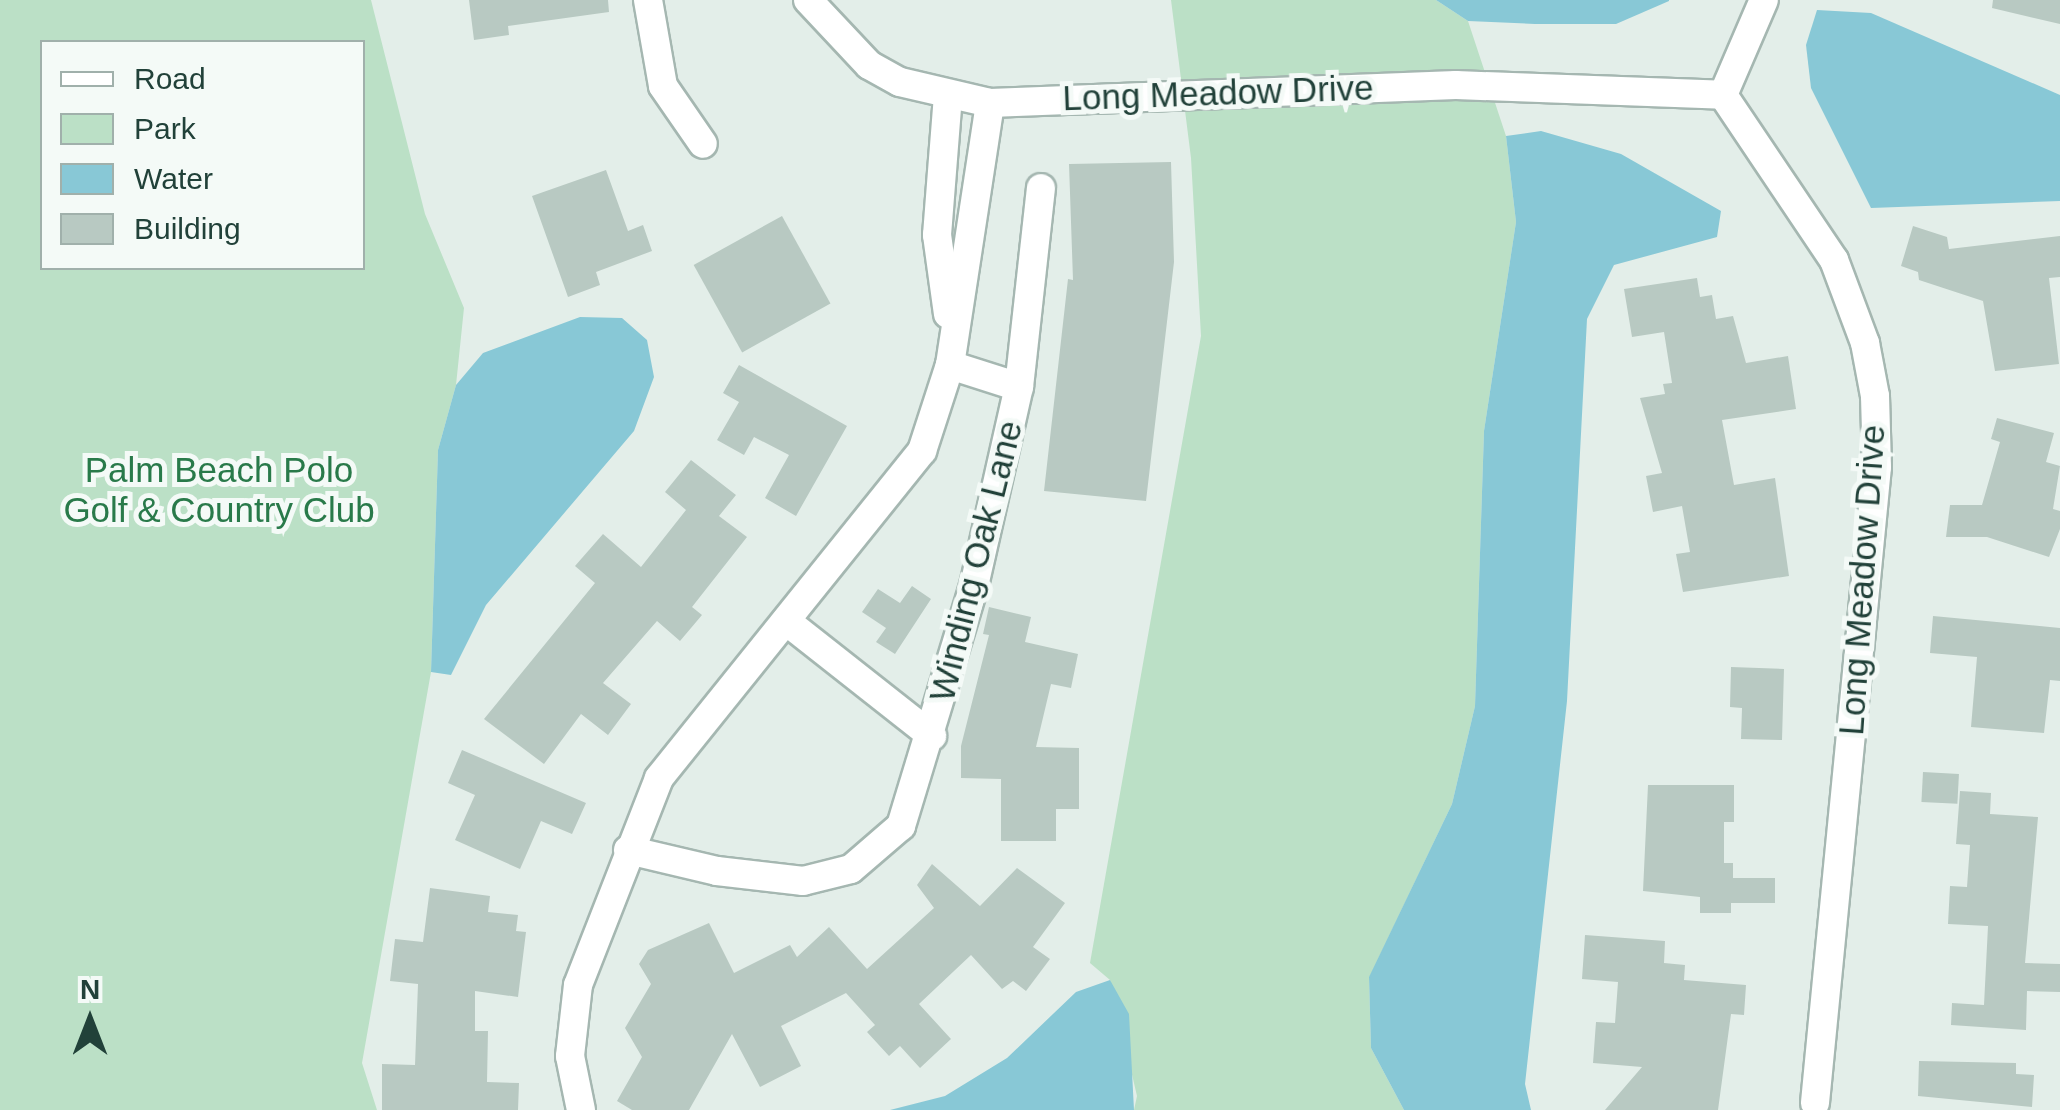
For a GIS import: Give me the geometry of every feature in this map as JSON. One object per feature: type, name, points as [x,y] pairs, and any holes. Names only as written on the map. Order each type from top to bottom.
[{"type":"street","points":[[648,0],[663,86],[703,144]]},
{"type":"street","name":"Long Meadow Drive","points":[[808,0],[869,64],[948,96],[990,103],[1456,85],[1723,95],[1834,260],[1860,326],[1875,396],[1876,467],[1815,1103]]},
{"type":"street","points":[[1723,95],[1764,0]]},
{"type":"street","points":[[948,96],[937,234],[951,352]]},
{"type":"street","points":[[581,1110],[572,1020],[584,967],[659,778],[684,741],[905,480],[928,435],[951,352],[990,103]]},
{"type":"street","name":"Winding Oak Lane","points":[[628,850],[786,880],[836,875],[866,861],[902,826],[974,586],[1019,387],[1041,188]]},
{"type":"street","name":"Winding Oak Lane","points":[[951,352],[1019,387]]},
{"type":"street","name":"Winding Oak Lane","points":[[786,621],[932,736]]},
{"type":"green space","name":"Palm Beach Polo Golf & Country Club","points":[[0,0],[371,0],[425,214],[464,308],[456,385],[438,450],[431,672],[362,1063],[377,1110],[0,1110]]},
{"type":"green space","points":[[1171,0],[1436,0],[1468,21],[1506,136],[1516,222],[1484,431],[1475,706],[1452,804],[1369,978],[1371,1048],[1404,1110],[1134,1110],[1137,1096],[1110,980],[1090,963],[1201,336],[1191,158]]},
{"type":"water","points":[[1436,0],[1669,1],[1616,24],[1535,24],[1468,21]]},
{"type":"water","points":[[1817,10],[1871,13],[2060,95],[2060,201],[1871,208],[1811,88],[1806,45]]},
{"type":"water","points":[[1541,131],[1621,154],[1721,211],[1717,237],[1614,265],[1587,319],[1567,701],[1525,1084],[1531,1110],[1404,1110],[1371,1048],[1369,977],[1452,804],[1475,706],[1484,431],[1516,222],[1506,136]]},
{"type":"water","points":[[580,317],[622,318],[647,340],[654,377],[634,431],[486,605],[451,675],[431,672],[438,450],[456,385],[483,353]]},
{"type":"water","points":[[1110,980],[1129,1014],[1134,1110],[890,1110],[945,1096],[1007,1058],[1076,992]]},
{"type":"building","points":[[469,0],[608,0],[609,12],[508,26],[509,35],[474,40]]},
{"type":"building","points":[[1993,0],[2060,0],[2060,24],[1992,8]]},
{"type":"building","points":[[1171,162],[1174,262],[1146,501],[1044,491],[1068,279],[1073,280],[1069,164]]},
{"type":"building","points":[[606,170],[628,231],[643,225],[652,251],[596,272],[600,285],[568,297],[532,196]]},
{"type":"building","points":[[782,216],[830,303],[742,352],[694,265]]},
{"type":"building","points":[[1913,226],[1947,237],[1949,249],[2060,236],[2060,277],[2049,278],[2059,364],[1995,371],[1983,301],[1919,280],[1918,272],[1901,266]]},
{"type":"building","points":[[1697,278],[1700,297],[1712,295],[1716,319],[1733,316],[1746,363],[1788,356],[1796,409],[1722,420],[1734,485],[1775,478],[1789,576],[1683,592],[1676,554],[1690,552],[1682,506],[1653,512],[1646,476],[1662,473],[1640,398],[1665,394],[1663,384],[1672,383],[1664,332],[1632,337],[1624,289]]},
{"type":"building","points":[[739,365],[847,426],[796,516],[765,498],[789,455],[754,437],[744,455],[717,440],[739,402],[723,393]]},
{"type":"building","points":[[1997,418],[2054,433],[2046,462],[2060,466],[2053,509],[2060,511],[2060,529],[2049,557],[1987,537],[1946,537],[1950,505],[1982,505],[2000,442],[1991,439]]},
{"type":"building","points":[[691,460],[736,495],[719,516],[747,537],[692,607],[702,615],[680,641],[657,621],[603,683],[631,704],[608,735],[581,714],[544,764],[484,719],[595,583],[575,566],[603,534],[641,567],[686,510],[665,492]]},
{"type":"building","points":[[912,586],[931,599],[895,654],[876,642],[886,628],[862,612],[878,589],[900,603]]},
{"type":"building","points":[[989,607],[1031,617],[1025,642],[1078,654],[1071,688],[1051,684],[1036,747],[1079,748],[1079,809],[1056,809],[1056,841],[1001,841],[1001,779],[961,778],[961,746],[989,635],[983,634]]},
{"type":"building","points":[[1933,616],[2060,628],[2060,681],[2050,680],[2044,733],[1971,727],[1977,657],[1930,653]]},
{"type":"building","points":[[1731,667],[1784,669],[1782,740],[1741,739],[1742,708],[1730,707]]},
{"type":"building","points":[[462,750],[586,803],[572,834],[541,821],[520,869],[455,840],[475,795],[448,783]]},
{"type":"building","points":[[1923,772],[1959,774],[1957,804],[1921,802]]},
{"type":"building","points":[[1648,785],[1734,785],[1734,822],[1724,822],[1724,863],[1733,863],[1733,878],[1775,878],[1775,903],[1731,903],[1731,913],[1700,913],[1700,897],[1643,891]]},
{"type":"building","points":[[1960,791],[1991,793],[1990,814],[2038,817],[2025,963],[2060,964],[2060,992],[2027,991],[2026,1030],[1951,1025],[1952,1003],[1984,1005],[1988,926],[1948,924],[1950,886],[1967,887],[1970,845],[1956,844]]},
{"type":"building","points":[[932,864],[980,906],[1017,868],[1065,903],[1033,947],[1050,959],[1026,991],[1013,981],[1002,989],[971,955],[919,1004],[951,1039],[920,1068],[900,1046],[889,1056],[867,1032],[875,1025],[846,993],[781,1026],[801,1066],[760,1087],[732,1034],[689,1110],[632,1110],[617,1101],[642,1057],[625,1028],[651,984],[639,964],[648,950],[709,923],[734,973],[790,945],[797,957],[829,927],[867,969],[934,908],[917,885]]},
{"type":"building","points":[[430,888],[490,896],[488,912],[518,915],[516,931],[526,932],[518,997],[475,991],[475,1031],[488,1031],[487,1082],[519,1083],[518,1110],[382,1110],[382,1064],[415,1065],[418,984],[390,981],[395,939],[423,942]]},
{"type":"building","points":[[1585,935],[1665,941],[1664,963],[1685,965],[1684,980],[1746,985],[1744,1015],[1731,1014],[1718,1110],[1605,1110],[1642,1067],[1593,1063],[1596,1022],[1615,1023],[1618,982],[1582,979]]},
{"type":"building","points":[[1919,1061],[2016,1063],[2016,1074],[2034,1075],[2032,1107],[1918,1096]]}]
